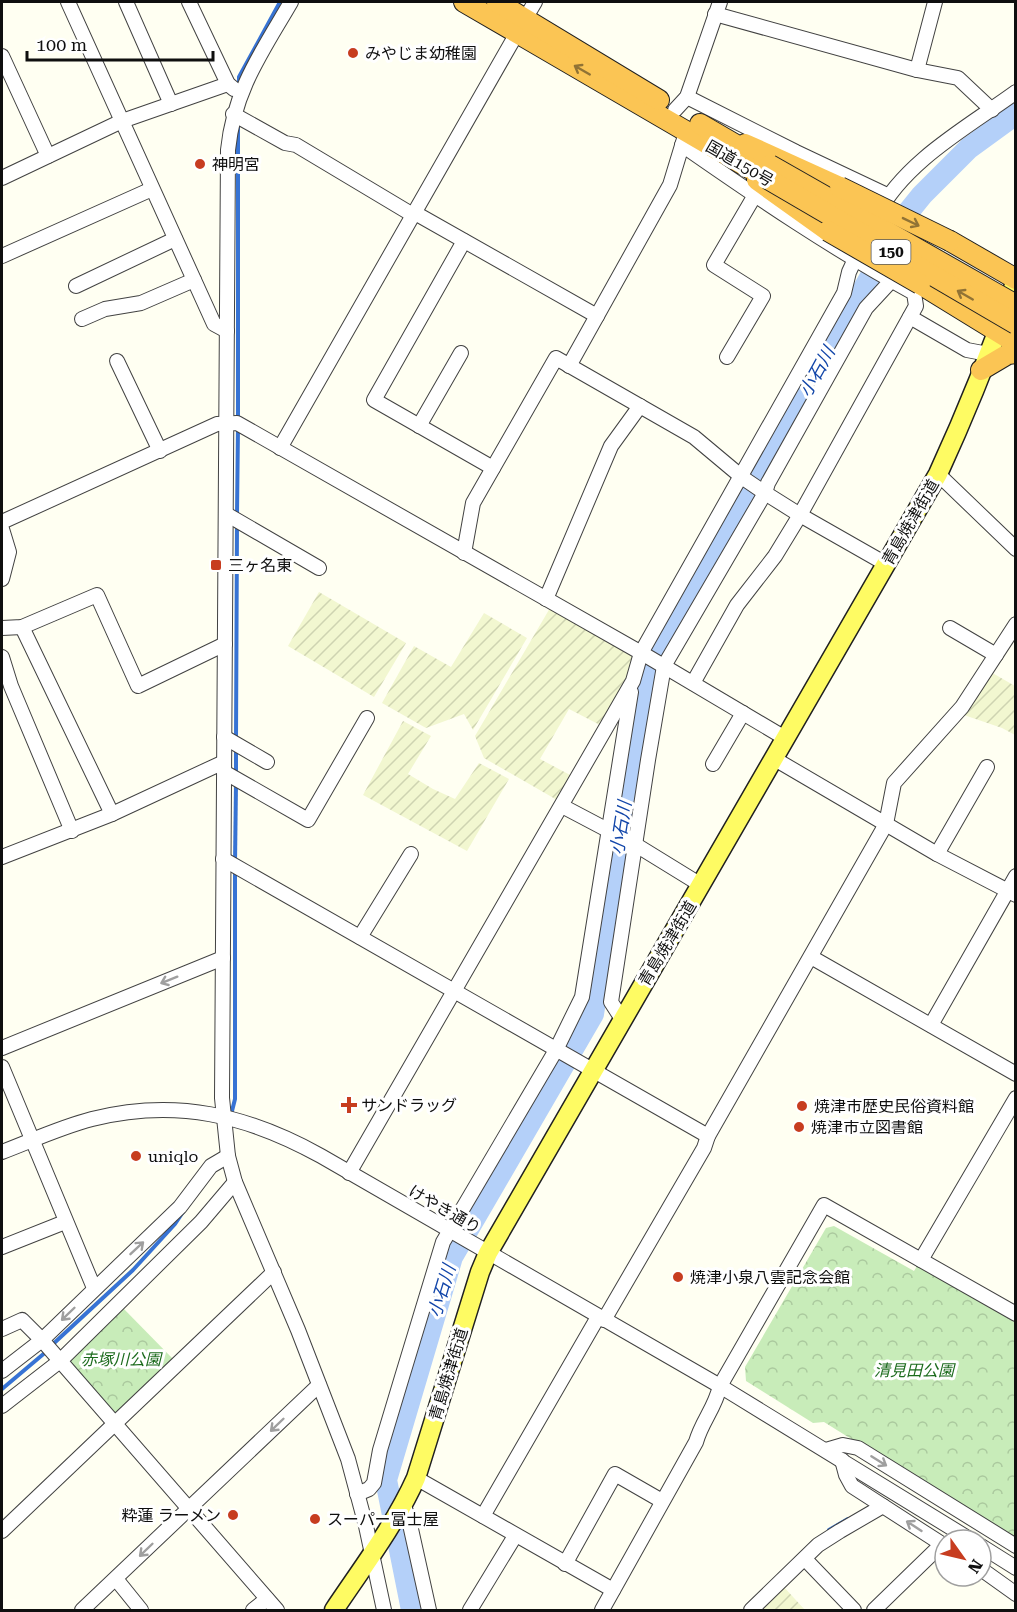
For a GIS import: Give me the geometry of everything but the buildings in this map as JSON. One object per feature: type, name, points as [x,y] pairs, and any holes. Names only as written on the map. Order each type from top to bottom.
[{"type":"highway","name":"国道150号","points":[[464,2],[526,18],[685,139],[717,142]]},
{"type":"highway","name":"国道150号","points":[[496,2],[681,104],[717,142],[1016,305]]},
{"type":"highway","name":"150","points":[[717,142],[763,151],[950,241],[1016,280]]},
{"type":"highway","name":"150","points":[[717,142],[789,204],[828,231],[920,284],[1007,328],[1016,343]]},
{"type":"highway","name":"国道150号","points":[[769,172],[1007,328]]},
{"type":"highway","points":[[985,362],[1016,353]]},
{"type":"main road","name":"青島焼津街道","points":[[334,1611],[384,1535],[416,1478],[480,1272],[480,1249],[585,1067],[622,1019],[702,885],[938,474],[967,411],[985,362],[1007,328],[1016,280]]},
{"type":"street","points":[[68,2],[214,324],[227,331]]},
{"type":"street","points":[[126,2],[171,104]]},
{"type":"street","points":[[189,2],[228,84],[240,94]]},
{"type":"street","points":[[291,2],[240,94],[233,114],[228,150],[223,1117],[228,1156],[235,1182],[274,1272],[348,1459],[384,1611]]},
{"type":"street","points":[[917,70],[935,2]]},
{"type":"street","points":[[887,195],[796,152],[681,104],[717,8],[917,70],[958,78],[992,110]]},
{"type":"street","points":[[280,448],[526,18]]},
{"type":"street","points":[[2,56],[48,156]]},
{"type":"street","points":[[2,178],[122,122],[228,84]]},
{"type":"street","points":[[349,1173],[633,681],[643,654],[844,293],[849,272],[856,262],[887,195],[933,151],[1016,92]]},
{"type":"street","points":[[233,114],[285,143],[296,145],[597,316]]},
{"type":"street","points":[[569,366],[670,185],[685,139],[755,195],[856,262],[914,293],[916,306],[800,515],[775,556],[737,605],[693,683]]},
{"type":"street","points":[[2,256],[152,189]]},
{"type":"street","points":[[727,357],[764,296],[714,266],[755,195]]},
{"type":"street","points":[[76,286],[175,239]]},
{"type":"street","points":[[464,241],[374,400],[493,468]]},
{"type":"street","points":[[82,319],[105,309],[141,303],[194,280]]},
{"type":"street","points":[[622,1019],[611,1002],[634,844],[664,666],[765,493],[768,483],[866,308],[889,280]]},
{"type":"street","points":[[910,317],[985,362]]},
{"type":"street","points":[[419,426],[461,353]]},
{"type":"street","points":[[464,553],[473,503],[556,358],[694,437],[765,493],[886,564]]},
{"type":"street","points":[[117,361],[160,451]]},
{"type":"street","points":[[546,599],[611,446],[640,406]]},
{"type":"street","points":[[2,522],[217,424],[226,422],[243,425],[664,666],[785,738]]},
{"type":"street","points":[[938,474],[1016,549]]},
{"type":"street","points":[[226,514],[319,568]]},
{"type":"street","points":[[2,529],[5,553],[2,579]]},
{"type":"street","points":[[2,628],[22,627],[97,595],[138,686],[225,644]]},
{"type":"street","points":[[483,1515],[704,1148],[708,1136],[886,824],[894,783],[962,707],[1016,624]]},
{"type":"street","points":[[22,627],[112,814]]},
{"type":"street","points":[[950,628],[996,655]]},
{"type":"street","points":[[2,657],[10,686],[72,831]]},
{"type":"street","points":[[357,1494],[369,1489],[374,1483],[380,1450],[443,1242],[451,1232],[556,1050],[582,997],[607,830],[633,681]]},
{"type":"street","points":[[713,764],[743,712]]},
{"type":"street","points":[[224,767],[308,820],[368,718]]},
{"type":"street","points":[[224,737],[267,762]]},
{"type":"street","points":[[773,758],[937,854],[1011,893]]},
{"type":"street","points":[[2,854],[72,831],[224,767]]},
{"type":"street","points":[[937,854],[987,767]]},
{"type":"street","points":[[562,806],[634,844],[702,885]]},
{"type":"street","points":[[360,937],[411,854]]},
{"type":"street","points":[[224,859],[708,1136]]},
{"type":"street","points":[[931,1025],[1011,893],[1016,876]]},
{"type":"street","points":[[811,957],[1016,1074]]},
{"type":"street","points":[[2,1048],[223,958]]},
{"type":"street","points":[[2,1067],[94,1288]]},
{"type":"street","points":[[921,1260],[1016,1098]]},
{"type":"street","name":"けやき通り","points":[[2,1152],[68,1126],[121,1113],[150,1109],[180,1110],[223,1117],[267,1129],[284,1136],[720,1386],[952,1528]]},
{"type":"street","points":[[2,1371],[43,1341],[94,1288],[180,1207],[211,1167],[228,1156]]},
{"type":"street","points":[[2,1406],[57,1358],[207,1216],[235,1182]]},
{"type":"street","points":[[602,1611],[696,1442],[699,1432],[717,1401],[720,1386],[824,1204],[1016,1314]]},
{"type":"street","points":[[2,1247],[65,1222]]},
{"type":"street","points":[[2,1531],[274,1272]]},
{"type":"street","points":[[2,1329],[22,1320],[43,1341],[277,1611]]},
{"type":"street","points":[[82,1611],[319,1385]]},
{"type":"street","points":[[825,1450],[843,1445],[858,1448],[1016,1546]]},
{"type":"street","points":[[842,1460],[852,1486],[933,1538]]},
{"type":"street","points":[[566,1564],[615,1474],[662,1501]]},
{"type":"street","points":[[416,1478],[613,1590]]},
{"type":"street","points":[[403,1503],[409,1520],[429,1611]]},
{"type":"street","points":[[751,1611],[818,1545],[883,1506]]},
{"type":"street","points":[[470,1611],[515,1536]]},
{"type":"street","points":[[993,1554],[1016,1568]]},
{"type":"street","points":[[874,1611],[933,1555]]},
{"type":"street","points":[[805,1559],[854,1611]]},
{"type":"street","points":[[993,1578],[1016,1594]]},
{"type":"street","points":[[116,1579],[141,1611]]},
{"type":"street","points":[[253,1611],[267,1599]]},
{"type":"green space","points":[[319,592],[406,643],[374,697],[288,646]]},
{"type":"green space","points":[[550,608],[635,657],[631,674],[600,725],[569,709],[540,759],[572,776],[557,800],[484,758],[475,736]]},
{"type":"green space","points":[[484,613],[527,638],[473,730],[464,714],[426,728],[382,703],[414,646],[451,667]]},
{"type":"green space","points":[[989,671],[1015,686],[1015,735],[1002,728],[961,714]]},
{"type":"green space","points":[[403,721],[431,736],[408,774],[433,789],[455,799],[479,763],[509,779],[467,851],[363,795]]},
{"type":"green space","name":"清見田公園","points":[[834,1226],[914,1271],[917,1266],[1015,1322],[1015,1541],[824,1422],[813,1423],[746,1381],[745,1367],[826,1228]]},
{"type":"green space","name":"赤塚川公園","points":[[121,1306],[174,1360],[118,1414],[113,1414],[69,1363],[70,1358]]},
{"type":"green space","points":[[783,1586],[805,1610],[757,1610]]},
{"type":"waterway","points":[[239,86],[239,77],[280,2]]},
{"type":"waterway","name":"小石川","points":[[412,1610],[386,1480],[452,1257],[593,1014],[644,677],[905,216],[922,195],[969,148],[1016,114]]},
{"type":"waterway","points":[[238,124],[238,419]]},
{"type":"waterway","points":[[237,515],[238,427]]},
{"type":"waterway","points":[[236,740],[237,523]]},
{"type":"waterway","points":[[236,748],[236,773]]},
{"type":"waterway","points":[[235,863],[236,784]]},
{"type":"waterway","points":[[231,1115],[235,1099],[235,871]]},
{"type":"waterway","points":[[52,1345],[133,1270],[183,1212]]},
{"type":"waterway","points":[[2,1389],[47,1351]]},
{"type":"waterway","points":[[829,1530],[848,1519]]},
{"type":"place","name":"みやじま幼稚園","points":[[353,53]]},
{"type":"place","name":"神明宮","points":[[200,164]]},
{"type":"place","name":"三ヶ名東","points":[[216,565]]},
{"type":"place","name":"サンドラッグ","points":[[349,1105]]},
{"type":"place","name":"焼津市歴史民俗資料館","points":[[802,1106]]},
{"type":"place","name":"焼津市立図書館","points":[[799,1127]]},
{"type":"place","name":"uniqlo","points":[[136,1156]]},
{"type":"place","name":"焼津小泉八雲記念会館","points":[[678,1277]]},
{"type":"place","name":"粋蓮 ラーメン","points":[[233,1515]]},
{"type":"place","name":"スーパー富士屋","points":[[315,1519]]}]
